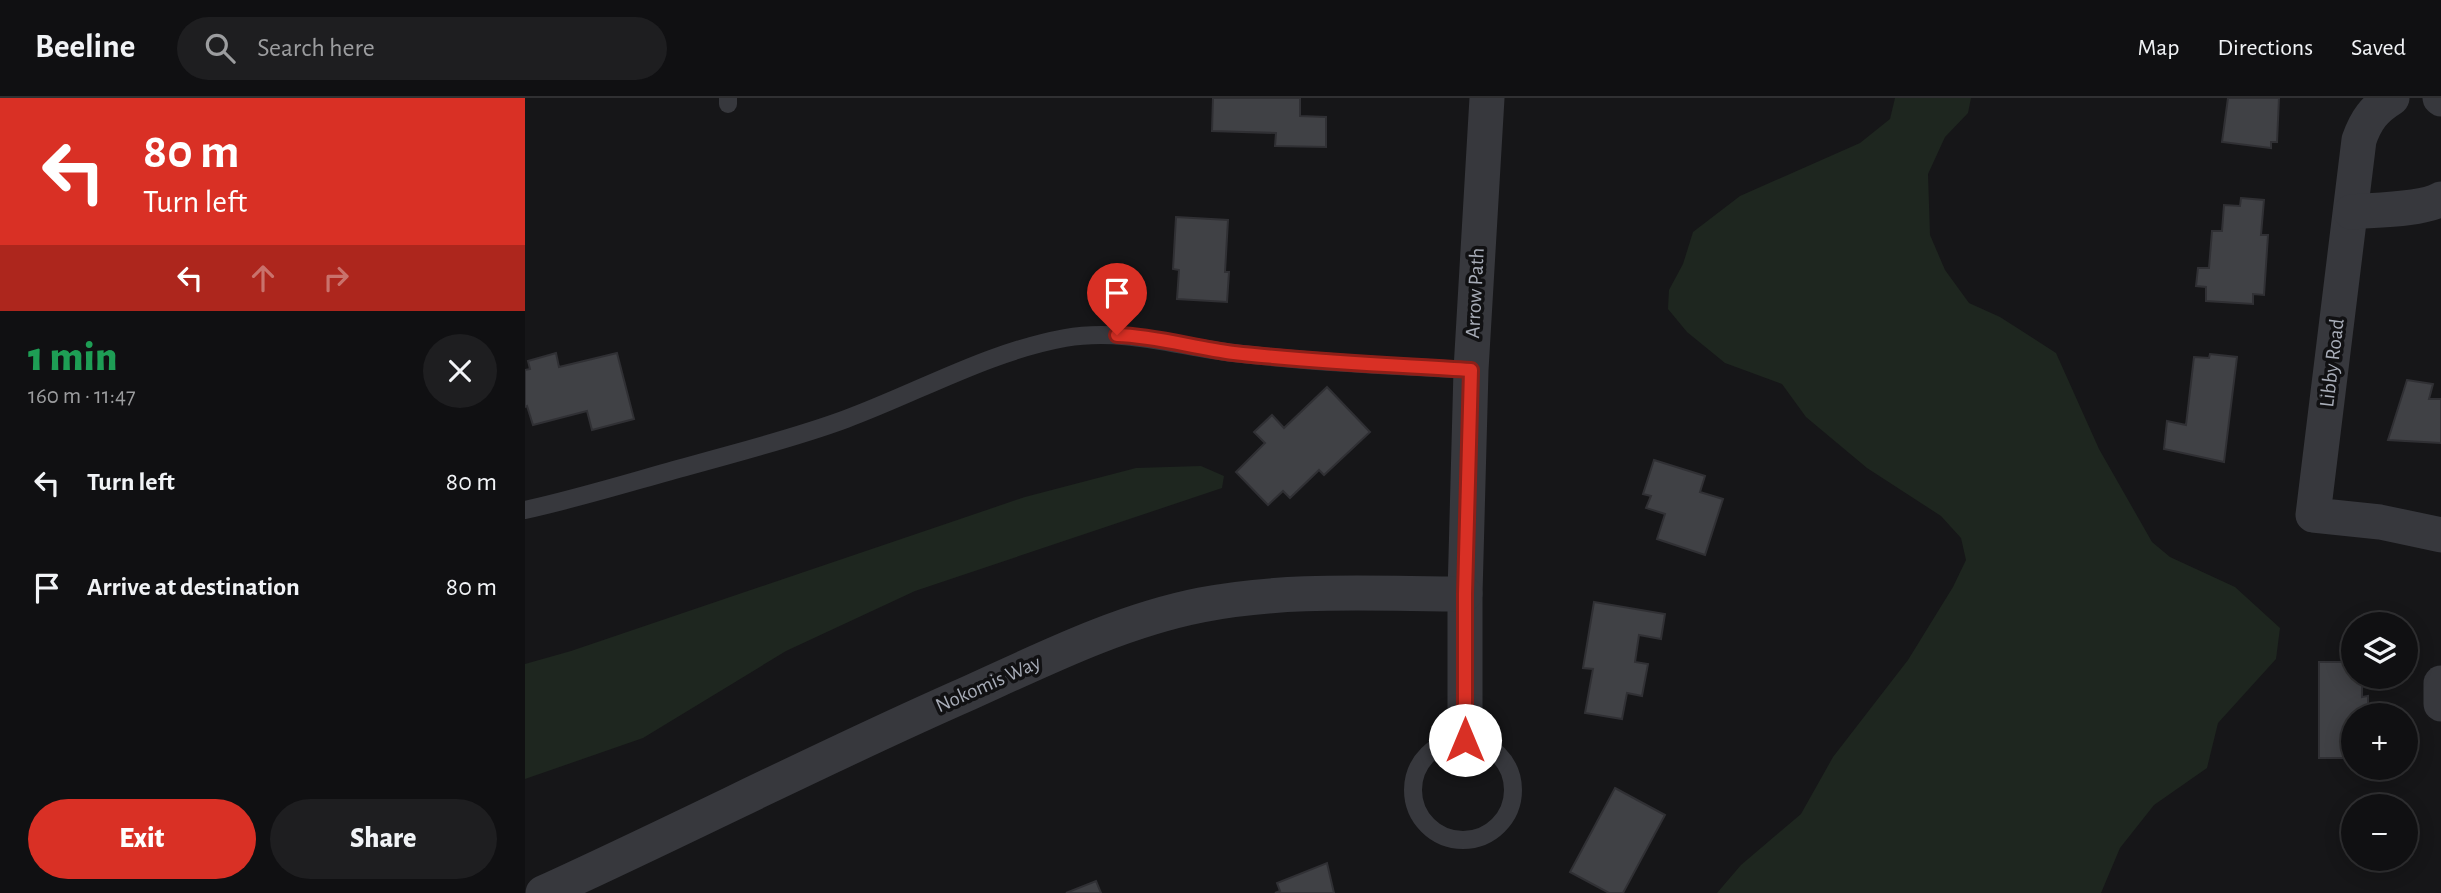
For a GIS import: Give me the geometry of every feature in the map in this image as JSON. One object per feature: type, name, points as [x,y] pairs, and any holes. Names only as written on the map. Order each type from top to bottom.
[{"type":"street","name":"Arrow Path","points":[[1465,740],[1465,594],[1471,370],[1487,98]]},
{"type":"street","name":"Libby Road","points":[[2382,101],[2366,121],[2359,140],[2313,515],[2380,522],[2441,536]]},
{"type":"street","points":[[2351,212],[2416,206],[2441,199]]},
{"type":"street","name":"Nokomis Way","points":[[543,893],[931,709],[1124,627],[1200,605],[1236,600],[1313,595],[1465,594]]},
{"type":"street","points":[[2441,683],[2441,704]]},
{"type":"lane","points":[[525,510],[809,432],[977,364],[1065,338],[1100,334],[1133,335],[1280,358],[1471,370]]},
{"type":"lane","points":[[1465,740],[1479,742],[1494,750],[1510,773],[1513,789],[1506,816],[1496,827],[1472,839],[1459,840],[1446,838],[1424,822],[1415,806],[1412,790],[1420,764],[1430,752],[1445,743],[1465,740]]},
{"type":"shaded area","points":[[1895,98],[1971,98],[1968,113],[1945,137],[1928,174],[1930,235],[1945,270],[1969,303],[2000,317],[2056,353],[2099,449],[2152,542],[2170,557],[2235,587],[2280,628],[2276,659],[2218,723],[2207,768],[2154,805],[2120,848],[2101,893],[1717,893],[1741,865],[1801,814],[1833,757],[1908,660],[1953,587],[1966,560],[1961,538],[1941,516],[1867,468],[1806,417],[1782,384],[1725,363],[1687,332],[1668,309],[1669,290],[1683,264],[1693,232],[1740,196],[1860,143],[1890,119]]},
{"type":"shaded area","points":[[1201,466],[1224,476],[1222,488],[915,591],[786,651],[643,738],[525,779],[525,664],[571,651],[1025,497],[1136,468]]},
{"type":"building","points":[[1213,98],[1300,98],[1300,116],[1326,117],[1326,147],[1275,146],[1276,133],[1212,131]]},
{"type":"building","points":[[2228,98],[2279,98],[2277,142],[2271,142],[2271,148],[2222,142]]},
{"type":"building","points":[[2241,198],[2264,200],[2261,235],[2268,235],[2264,295],[2253,294],[2253,304],[2206,301],[2206,287],[2196,286],[2198,268],[2209,268],[2212,231],[2222,231],[2224,205],[2240,206]]},
{"type":"building","points":[[1176,217],[1228,220],[1225,272],[1229,272],[1227,302],[1177,299],[1179,270],[1173,269]]},
{"type":"building","points":[[556,353],[559,367],[617,353],[634,419],[592,430],[587,411],[533,425],[527,406],[525,407],[525,370],[530,369],[528,361]]},
{"type":"building","points":[[2210,354],[2237,357],[2224,462],[2164,449],[2167,421],[2186,425],[2194,357],[2209,358]]},
{"type":"building","points":[[2407,380],[2433,384],[2429,399],[2441,399],[2441,443],[2388,440]]},
{"type":"building","points":[[1327,387],[1370,432],[1324,475],[1319,470],[1290,498],[1283,491],[1268,505],[1236,472],[1265,443],[1254,432],[1272,415],[1284,428]]},
{"type":"building","points":[[1654,460],[1705,476],[1700,492],[1723,499],[1705,555],[1657,539],[1665,514],[1646,508],[1651,496],[1643,494]]},
{"type":"building","points":[[1594,602],[1665,614],[1661,639],[1639,635],[1635,662],[1648,664],[1642,696],[1627,693],[1622,719],[1585,713],[1593,669],[1583,668]]},
{"type":"building","points":[[2319,662],[2341,662],[2341,689],[2362,689],[2362,697],[2368,696],[2368,703],[2341,703],[2341,758],[2319,758]]},
{"type":"building","points":[[1615,788],[1665,815],[1623,893],[1609,893],[1570,872]]},
{"type":"building","points":[[1327,863],[1334,893],[1275,893],[1280,891],[1277,883]]},
{"type":"building","points":[[1096,881],[1101,893],[1066,893]]},
{"type":"route","points":[[1117,335],[1321,362],[1471,370],[1465,594],[1465,740]]}]
